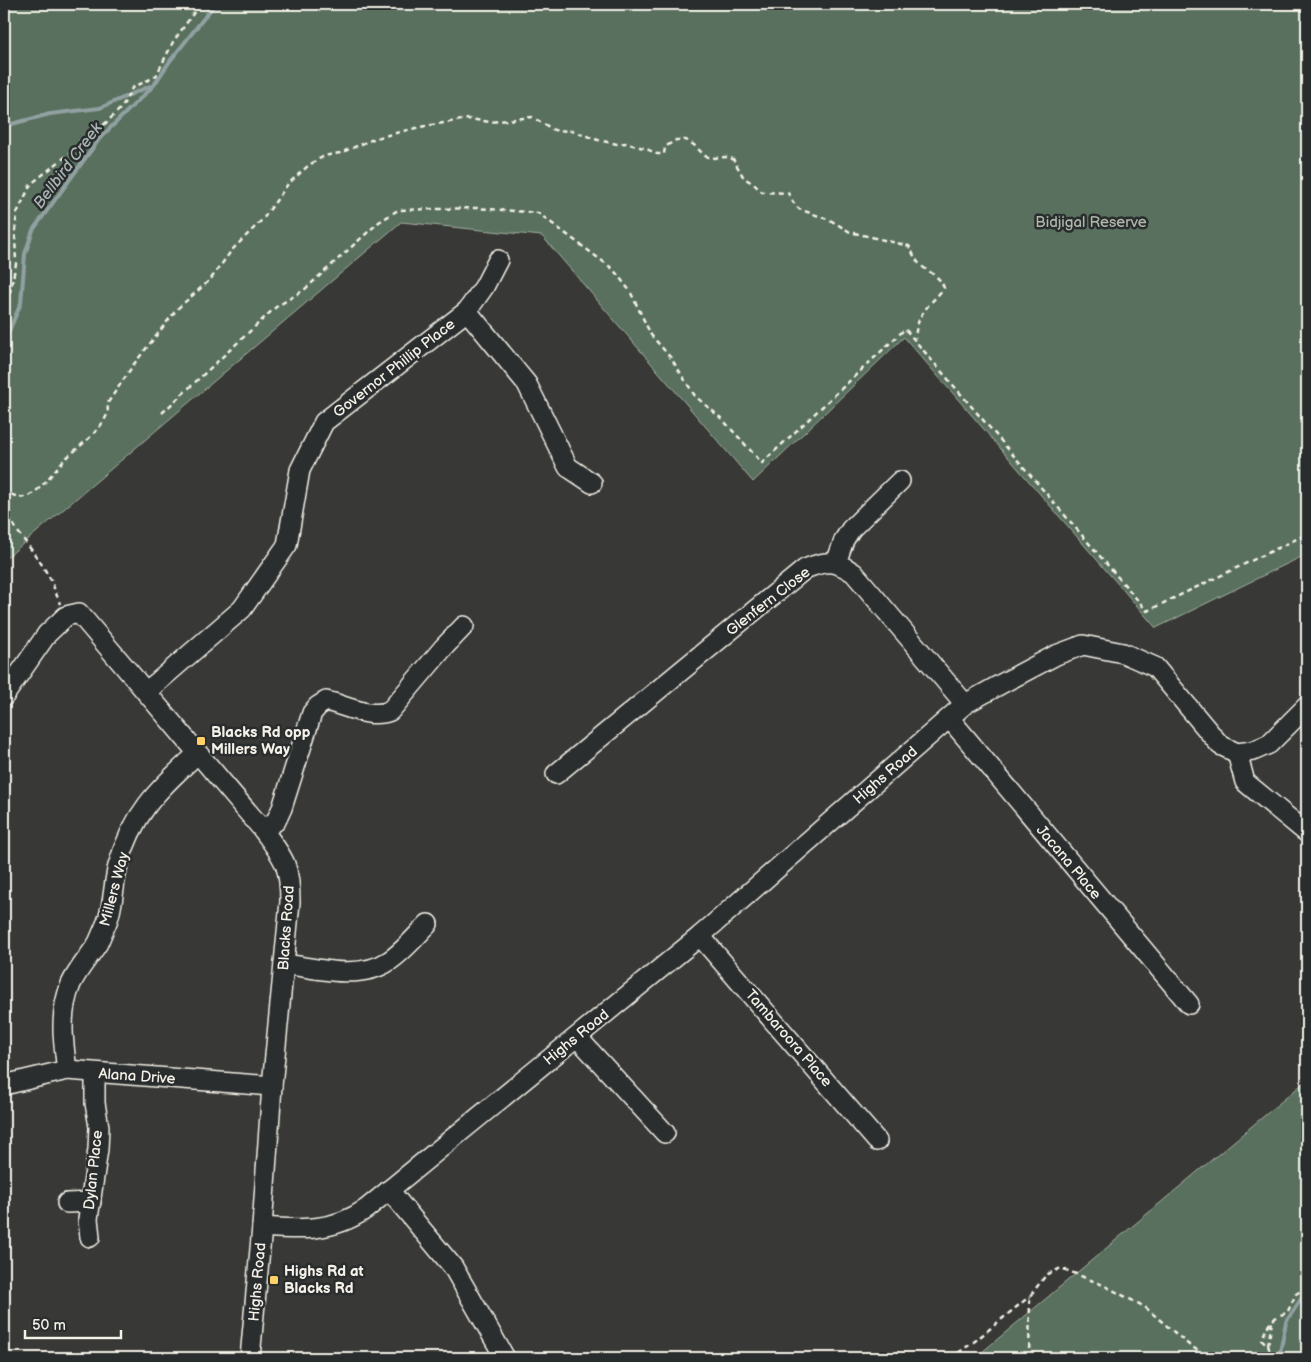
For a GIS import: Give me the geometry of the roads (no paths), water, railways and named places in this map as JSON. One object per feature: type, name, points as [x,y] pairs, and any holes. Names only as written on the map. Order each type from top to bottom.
[{"type":"street","name":"Governor Phillip Place","points":[[146,692],[242,609],[288,546],[300,470],[324,422],[468,311],[484,287],[498,260]]},
{"type":"street","name":"Governor Phillip Place","points":[[468,311],[527,384],[568,467],[592,483]]},
{"type":"street","points":[[900,481],[851,529],[844,540],[836,564],[854,573],[966,704]]},
{"type":"street","name":"Glenfern Close","points":[[556,774],[805,569],[820,562],[836,564]]},
{"type":"street","name":"Blacks Road","points":[[4,696],[48,634],[72,614],[146,692],[263,830],[284,860],[290,875],[290,902],[272,1086],[262,1227]]},
{"type":"street","points":[[263,830],[276,821],[282,808],[312,712],[326,701],[372,714],[390,711],[464,626]]},
{"type":"street","name":"Highs Road","points":[[250,1358],[262,1227],[299,1228],[336,1225],[353,1218],[366,1209],[700,936],[966,704],[1056,655],[1084,645],[1123,652],[1155,667],[1220,745],[1238,753]]},
{"type":"street","points":[[1307,706],[1269,744],[1253,751],[1238,753],[1245,782],[1307,833]]},
{"type":"street","name":"Jacana Place","points":[[950,719],[1189,1004]]},
{"type":"street","name":"Millers Way","points":[[67,1070],[62,1020],[71,985],[98,942],[108,919],[118,867],[128,836],[143,808],[162,786],[197,754]]},
{"type":"street","points":[[284,964],[360,972],[375,968],[390,961],[428,924]]},
{"type":"street","name":"Tambaroora Place","points":[[700,936],[878,1141]]},
{"type":"street","points":[[577,1036],[665,1133]]},
{"type":"street","name":"Alana Drive","points":[[4,1085],[67,1070],[272,1086]]},
{"type":"street","name":"Dylan Place","points":[[90,1237],[88,1219],[98,1148],[99,1127],[95,1103],[95,1073]]},
{"type":"street","points":[[389,1190],[453,1267],[505,1358]]},
{"type":"street","points":[[67,1203],[90,1202]]},
{"type":"waterway","name":"Bellbird Creek","points":[[4,340],[21,303],[25,254],[33,230],[100,138],[154,85],[170,61],[215,4]]},
{"type":"waterway","points":[[4,126],[50,114],[100,108],[150,86]]},
{"type":"waterway","points":[[1279,1358],[1286,1322],[1303,1296],[1307,1294]]},
{"type":"place","name":"Blacks Rd opp Millers Way","points":[[201,741]]},
{"type":"place","name":"Highs Rd at Blacks Rd","points":[[274,1280]]},
{"type":"park label","name":"Bidjigal Reserve","points":[[1091,222]]}]
